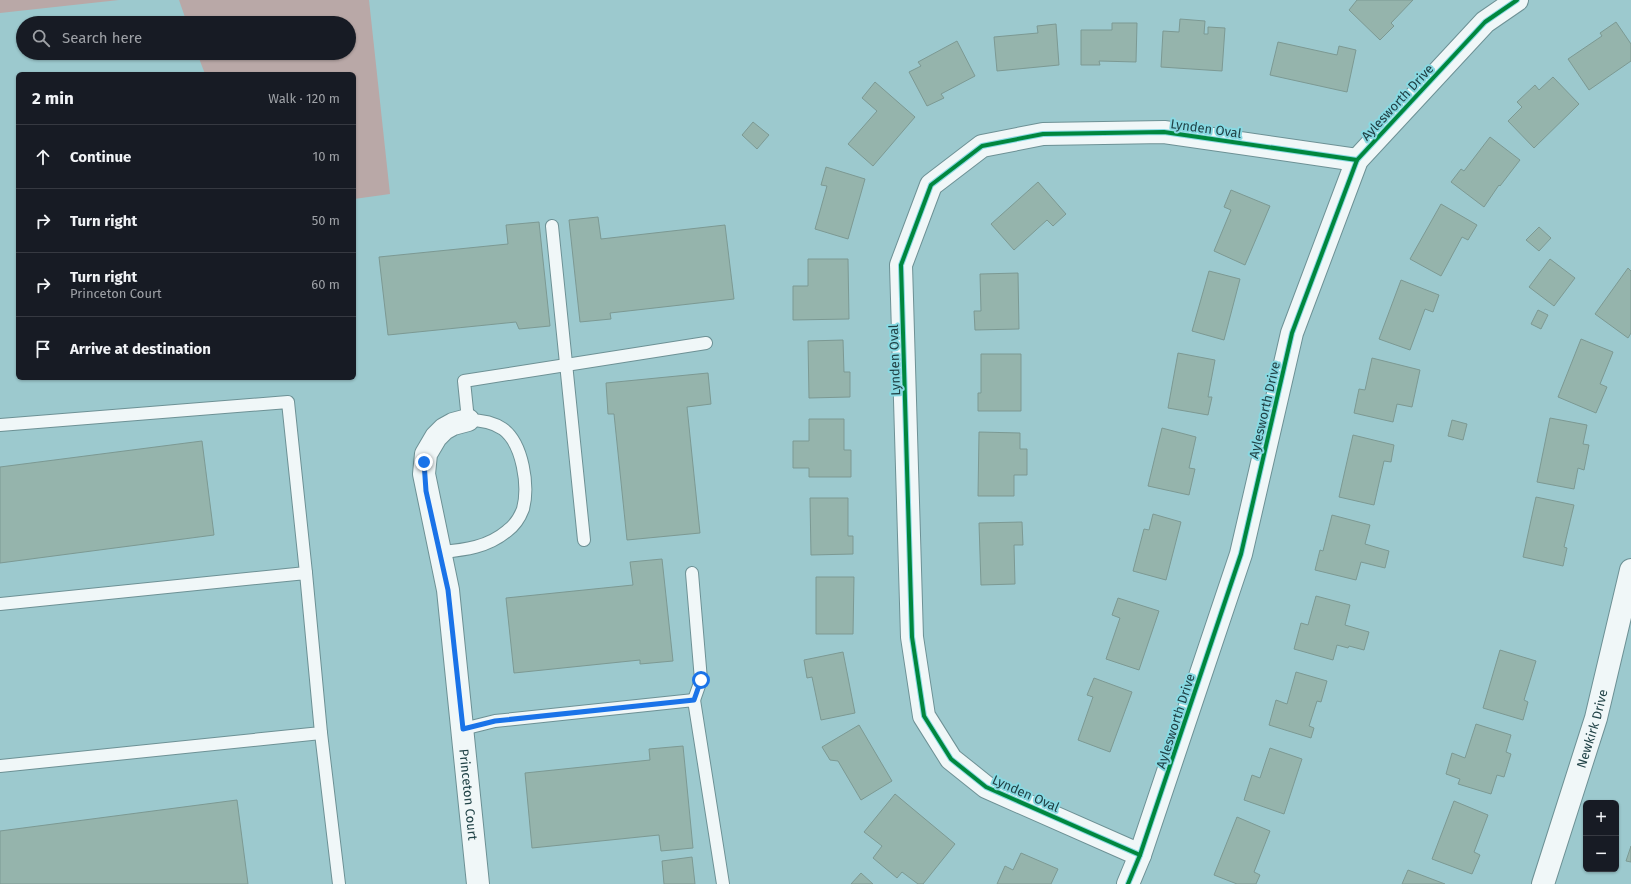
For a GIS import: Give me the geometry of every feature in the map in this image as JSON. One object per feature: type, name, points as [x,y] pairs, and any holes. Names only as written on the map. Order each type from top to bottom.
[{"type":"street","name":"Aylesworth Drive","points":[[1128,884],[1140,855],[1241,554],[1292,333],[1357,160],[1485,22],[1517,0]]},
{"type":"street","name":"Lynden Oval","points":[[1140,855],[986,787],[951,759],[924,716],[912,637],[901,265],[931,185],[982,146],[1043,134],[1164,132],[1357,160]]},
{"type":"street","name":"Princeton Court","points":[[468,420],[453,424],[444,429],[430,445],[426,454],[424,474],[426,491],[441,552],[448,590],[478,884]]},
{"type":"street","name":"Newkirk Drive","points":[[1543,884],[1596,718],[1631,570]]},
{"type":"lane","points":[[552,226],[584,540]]},
{"type":"lane","points":[[441,552],[470,549],[498,538],[517,521],[522,510],[525,491],[519,451],[513,440],[502,429],[488,422],[468,420],[464,381],[706,343]]},
{"type":"lane","points":[[0,425],[288,402],[321,733],[339,884]]},
{"type":"lane","points":[[0,604],[306,573]]},
{"type":"lane","points":[[692,573],[701,680],[694,700],[723,884]]},
{"type":"lane","points":[[463,729],[495,721],[694,700]]},
{"type":"lane","points":[[0,766],[321,733]]},
{"type":"shaded area","points":[[0,0],[119,0],[0,13]]},
{"type":"shaded area","points":[[179,0],[369,0],[390,194],[356,199],[356,72],[204,72],[200,60],[356,60],[356,16],[185,16]]},
{"type":"building","points":[[1357,0],[1413,0],[1391,23],[1394,26],[1380,40],[1349,10]]},
{"type":"building","points":[[1180,19],[1205,21],[1204,34],[1208,34],[1208,27],[1225,28],[1222,71],[1161,67],[1163,31],[1179,32]]},
{"type":"building","points":[[1616,22],[1631,44],[1631,61],[1589,90],[1568,59],[1602,36],[1600,33]]},
{"type":"building","points":[[1112,23],[1137,23],[1136,62],[1099,61],[1100,65],[1081,65],[1081,30],[1112,30]]},
{"type":"building","points":[[1056,24],[1059,65],[997,71],[994,37],[1038,33],[1037,26]]},
{"type":"building","points":[[957,41],[975,76],[941,94],[944,98],[927,106],[909,72],[921,66],[918,62]]},
{"type":"building","points":[[1278,42],[1337,55],[1339,46],[1356,50],[1347,92],[1270,75]]},
{"type":"building","points":[[1553,77],[1579,104],[1534,148],[1508,121],[1522,107],[1517,102],[1535,85],[1539,90]]},
{"type":"building","points":[[875,82],[915,117],[873,166],[848,144],[877,111],[862,98]]},
{"type":"building","points":[[753,122],[769,135],[757,149],[742,135]]},
{"type":"building","points":[[1490,137],[1520,160],[1500,186],[1499,185],[1484,207],[1451,182],[1461,169],[1464,171]]},
{"type":"building","points":[[826,167],[865,179],[848,239],[815,229],[827,186],[821,185]]},
{"type":"building","points":[[1038,182],[1066,214],[1053,226],[1047,220],[1014,250],[991,224]]},
{"type":"building","points":[[1231,190],[1270,206],[1245,265],[1214,251],[1231,210],[1224,207]]},
{"type":"building","points":[[1441,204],[1477,225],[1468,240],[1462,237],[1441,276],[1410,259]]},
{"type":"building","points":[[598,217],[601,239],[725,225],[734,299],[610,313],[611,319],[580,322],[569,220]]},
{"type":"building","points":[[539,222],[550,326],[519,329],[516,322],[388,335],[379,257],[508,244],[506,225]]},
{"type":"building","points":[[1539,227],[1551,238],[1539,251],[1526,240]]},
{"type":"building","points":[[808,259],[848,259],[849,319],[793,320],[793,286],[808,286]]},
{"type":"building","points":[[1550,259],[1575,278],[1554,306],[1529,287]]},
{"type":"building","points":[[1628,268],[1631,271],[1631,333],[1628,338],[1595,314]]},
{"type":"building","points":[[1209,271],[1240,279],[1224,340],[1192,331]]},
{"type":"building","points":[[1018,273],[1019,329],[975,330],[974,311],[981,311],[980,274]]},
{"type":"building","points":[[1401,280],[1439,295],[1433,312],[1425,309],[1410,350],[1379,339]]},
{"type":"building","points":[[1538,310],[1548,315],[1541,329],[1531,324]]},
{"type":"building","points":[[1581,339],[1613,352],[1600,384],[1607,387],[1596,413],[1558,397]]},
{"type":"building","points":[[843,340],[844,372],[850,372],[850,397],[809,398],[808,341]]},
{"type":"building","points":[[1178,353],[1215,360],[1208,397],[1212,397],[1208,415],[1168,408]]},
{"type":"building","points":[[981,354],[1021,354],[1021,411],[978,411],[978,393],[981,393]]},
{"type":"building","points":[[1372,358],[1420,370],[1412,407],[1397,404],[1393,422],[1354,413],[1359,389],[1365,390]]},
{"type":"building","points":[[708,373],[711,404],[687,407],[700,533],[627,540],[614,414],[608,414],[606,383]]},
{"type":"building","points":[[1550,418],[1587,425],[1583,444],[1589,445],[1584,470],[1578,468],[1574,489],[1537,482]]},
{"type":"building","points":[[809,419],[844,419],[844,450],[851,450],[851,477],[809,477],[809,468],[793,468],[793,441],[809,441]]},
{"type":"building","points":[[1452,420],[1467,424],[1463,440],[1448,436]]},
{"type":"building","points":[[1162,428],[1196,437],[1189,468],[1195,469],[1189,495],[1148,486]]},
{"type":"building","points":[[979,432],[1020,433],[1020,449],[1027,449],[1027,475],[1014,475],[1014,496],[978,496]]},
{"type":"building","points":[[1353,435],[1394,445],[1391,462],[1384,461],[1374,505],[1339,497]]},
{"type":"building","points":[[202,441],[214,535],[0,563],[0,467]]},
{"type":"building","points":[[1536,497],[1574,505],[1564,547],[1567,548],[1563,566],[1523,557]]},
{"type":"building","points":[[810,498],[848,498],[848,536],[853,536],[853,554],[811,555]]},
{"type":"building","points":[[1153,514],[1181,522],[1166,580],[1133,571],[1144,529],[1149,530]]},
{"type":"building","points":[[1332,515],[1370,525],[1365,544],[1389,551],[1385,568],[1361,562],[1356,580],[1315,570],[1320,550],[1323,551]]},
{"type":"building","points":[[1022,522],[1023,545],[1014,545],[1015,584],[981,585],[979,523]]},
{"type":"building","points":[[662,559],[673,661],[640,664],[640,660],[514,673],[506,598],[633,585],[630,562]]},
{"type":"building","points":[[816,577],[854,577],[853,634],[816,634]]},
{"type":"building","points":[[1316,596],[1350,605],[1345,625],[1369,632],[1364,650],[1349,646],[1348,648],[1337,645],[1333,660],[1294,649],[1301,623],[1308,625]]},
{"type":"building","points":[[1118,598],[1159,611],[1139,670],[1106,659],[1120,618],[1112,615]]},
{"type":"building","points":[[1500,650],[1536,661],[1524,700],[1528,702],[1523,720],[1483,708]]},
{"type":"building","points":[[843,652],[855,713],[821,720],[812,677],[807,678],[804,660]]},
{"type":"building","points":[[1296,672],[1327,681],[1321,702],[1317,701],[1309,726],[1314,728],[1311,738],[1269,725],[1276,700],[1287,704]]},
{"type":"building","points":[[1094,678],[1132,692],[1110,752],[1078,740],[1093,697],[1087,695]]},
{"type":"building","points":[[1476,724],[1511,735],[1506,752],[1511,754],[1504,777],[1497,775],[1491,794],[1458,784],[1460,779],[1446,774],[1452,753],[1465,758]]},
{"type":"building","points":[[859,725],[892,781],[861,800],[838,761],[830,760],[822,747]]},
{"type":"building","points":[[683,746],[693,848],[661,851],[659,835],[532,848],[525,773],[650,760],[649,749]]},
{"type":"building","points":[[1270,748],[1302,759],[1284,814],[1244,800],[1252,775],[1260,778]]},
{"type":"building","points":[[895,794],[955,844],[923,884],[918,884],[902,872],[897,878],[873,858],[882,846],[864,832]]},
{"type":"building","points":[[237,800],[248,884],[0,884],[0,831]]},
{"type":"building","points":[[1454,801],[1488,815],[1474,852],[1480,855],[1472,874],[1432,859]]},
{"type":"building","points":[[1237,817],[1270,831],[1254,872],[1260,875],[1256,884],[1237,884],[1214,875]]},
{"type":"building","points":[[1631,846],[1631,862],[1626,861]]},
{"type":"building","points":[[1021,853],[1058,869],[1051,884],[997,884],[1005,866],[1013,870]]},
{"type":"building","points":[[692,857],[695,884],[664,884],[662,861]]},
{"type":"building","points":[[1408,870],[1445,884],[1402,884]]},
{"type":"building","points":[[861,873],[873,884],[851,884]]},
{"type":"cycle path","points":[[1128,884],[1140,855],[1241,554],[1292,333],[1357,160],[1485,22],[1517,0]]},
{"type":"cycle path","points":[[1140,855],[986,787],[951,759],[924,716],[912,637],[901,265],[931,185],[982,146],[1043,134],[1164,132],[1357,160]]},
{"type":"route","points":[[424,462],[426,491],[441,552],[448,590],[463,729],[495,721],[694,700],[701,680]]}]
